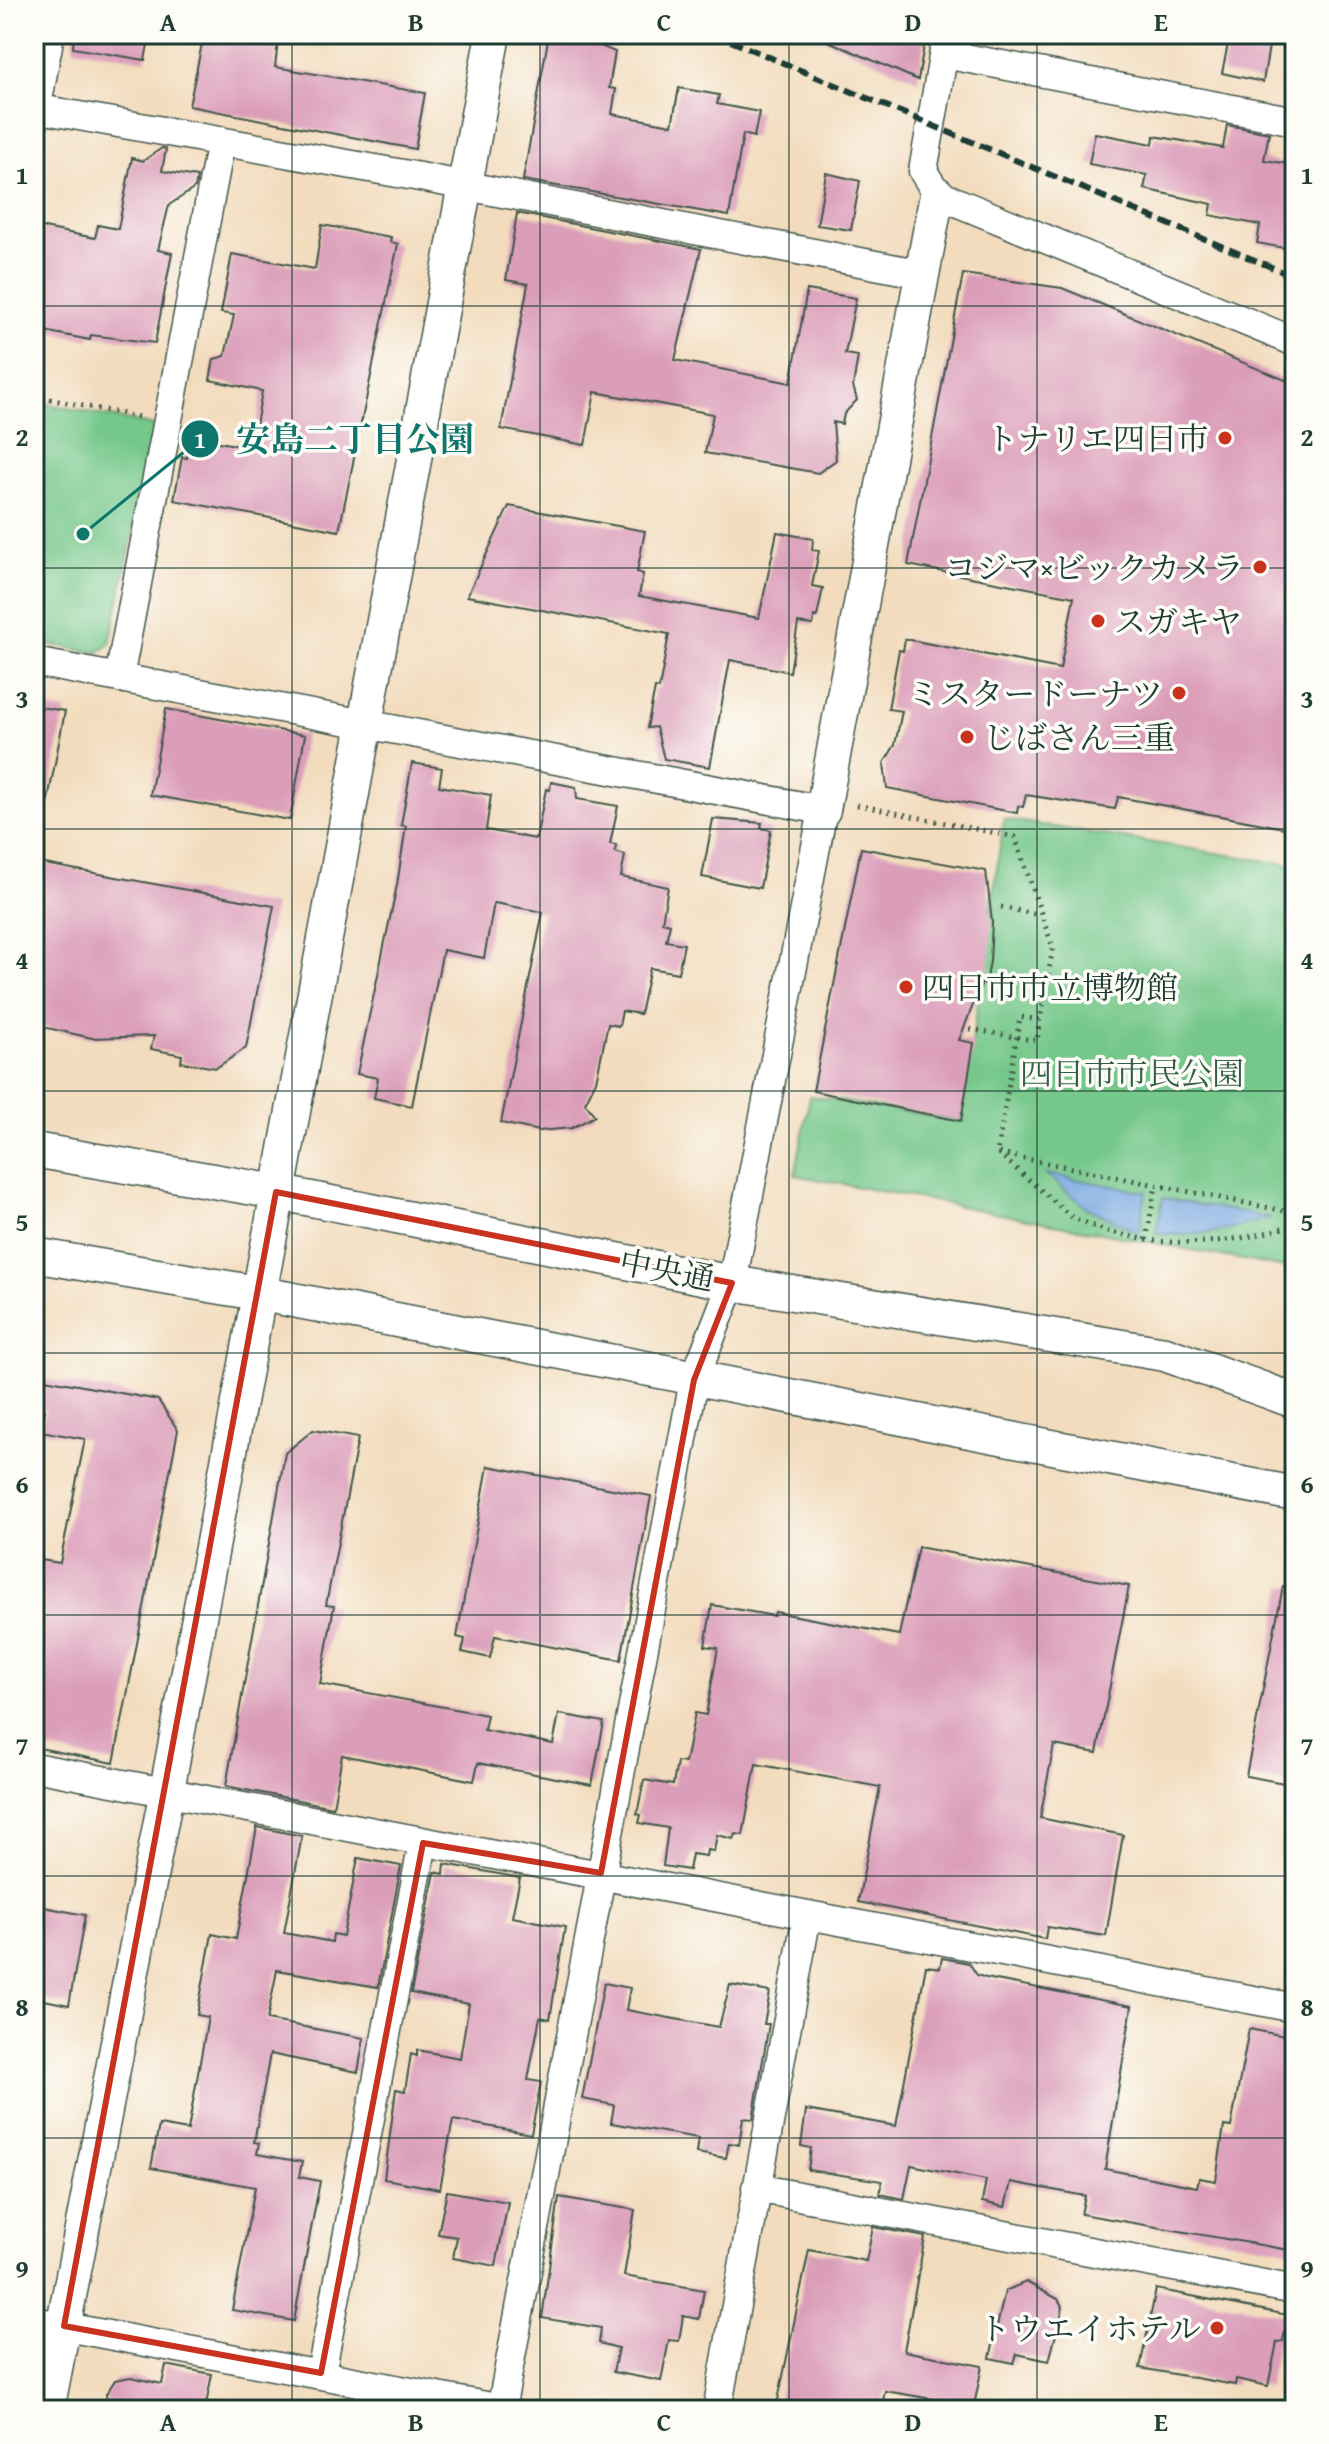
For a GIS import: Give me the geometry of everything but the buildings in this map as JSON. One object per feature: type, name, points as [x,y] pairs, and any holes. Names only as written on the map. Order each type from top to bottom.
[{"type":"street","points":[[50,34],[35,113],[221,141],[922,274]]},
{"type":"street","points":[[47,2410],[49,2324],[167,1790],[493,34]]},
{"type":"street","points":[[1295,121],[946,44],[923,171],[937,194],[1295,342]]},
{"type":"street","points":[[119,678],[221,141]]},
{"type":"street","points":[[49,2324],[321,2373],[503,2410],[694,1380],[732,1283],[838,807],[937,194]]},
{"type":"street","points":[[34,662],[363,725],[838,807]]},
{"type":"street","name":"中央通","points":[[34,1150],[276,1192],[732,1283],[1165,1354],[1295,1401]]},
{"type":"street","points":[[34,1255],[257,1293],[1295,1494]]},
{"type":"street","points":[[34,1767],[1295,2008]]},
{"type":"street","points":[[321,2373],[423,1843]]},
{"type":"street","points":[[717,2410],[807,1915]]},
{"type":"street","points":[[756,2188],[1295,2290]]},
{"type":"path","points":[[34,396],[168,422]]},
{"type":"path","points":[[838,807],[1015,837],[1039,915],[1053,948],[1037,1041],[970,1029]]},
{"type":"path","points":[[1001,907],[1039,915]]},
{"type":"path","points":[[997,1153],[1020,1017],[1040,1020]]},
{"type":"path","points":[[997,1153],[1295,1213]]},
{"type":"path","points":[[997,1153],[1073,1218],[1106,1231],[1146,1240],[1186,1244],[1227,1240],[1295,1224]]},
{"type":"path","points":[[1146,1240],[1156,1185]]},
{"type":"highlighted area","points":[[276,1192],[732,1283],[694,1380],[601,1873],[423,1843],[321,2373],[64,2326]]},
{"type":"green space","points":[[34,401],[155,426],[110,644],[98,653],[34,642]]},
{"type":"green space","name":"四日市市民公園","points":[[1004,819],[1293,865],[1295,1270],[795,1175],[810,1096],[961,1121]]},
{"type":"water","points":[[1046,1174],[1146,1192],[1139,1233],[1086,1207]]},
{"type":"water","points":[[1163,1198],[1271,1218],[1200,1234],[1156,1233]]},
{"type":"railway","points":[[714,34],[1295,277]]},
{"type":"place","name":"トナリエ四日市","points":[[1225,438]]},
{"type":"place","name":"安島二丁目公園","points":[[83,534]]},
{"type":"place","name":"コジマ×ビックカメラ","points":[[1260,567]]},
{"type":"place","name":"スガキヤ","points":[[1098,621]]},
{"type":"place","name":"ミスタードーナツ","points":[[1179,693]]},
{"type":"place","name":"じばさん三重","points":[[967,737]]},
{"type":"place","name":"四日市市立博物館","points":[[906,987]]},
{"type":"place","name":"トウエイホテル","points":[[1217,2328]]}]
